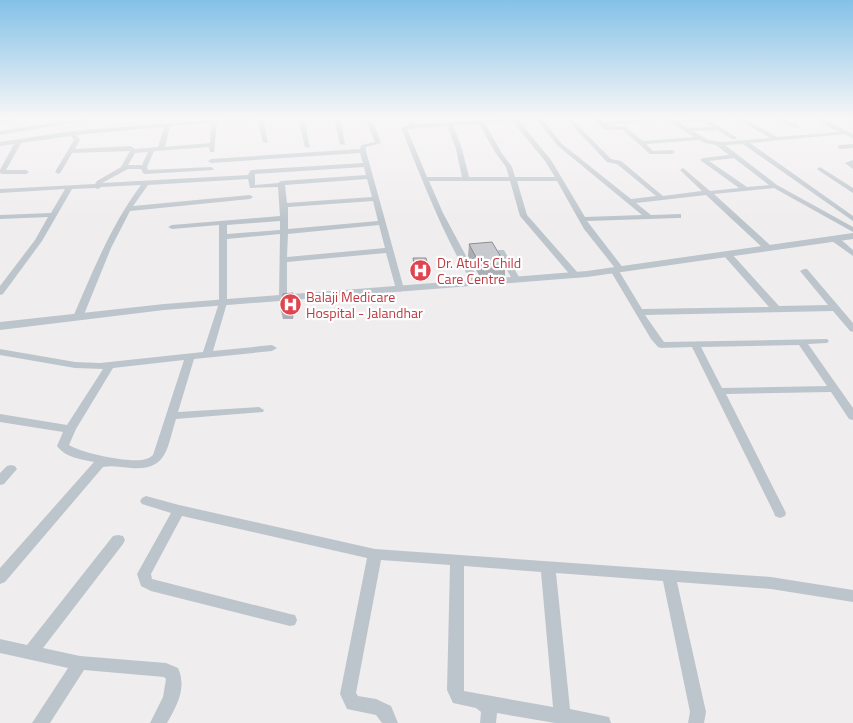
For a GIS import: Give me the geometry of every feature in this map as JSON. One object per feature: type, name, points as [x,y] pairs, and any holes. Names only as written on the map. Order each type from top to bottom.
[{"type":"street","points":[[13,152],[2,172],[26,172]]},
{"type":"street","points":[[58,172],[71,152],[75,152]]},
{"type":"street","points":[[125,168],[133,152]]},
{"type":"street","points":[[151,152],[143,172],[211,169]]},
{"type":"street","points":[[211,179],[212,152]]},
{"type":"street","points":[[211,161],[351,152]]},
{"type":"street","points":[[362,152],[400,288]]},
{"type":"street","points":[[413,152],[448,232],[476,282]]},
{"type":"street","points":[[460,152],[466,179]]},
{"type":"street","points":[[498,152],[509,166],[524,216],[575,275]]},
{"type":"street","points":[[541,152],[560,178],[592,236],[617,269],[658,343],[665,345],[824,341]]},
{"type":"street","points":[[567,152],[649,217]]},
{"type":"street","points":[[601,152],[609,160],[619,162],[662,198]]},
{"type":"street","points":[[651,152],[672,152]]},
{"type":"street","points":[[728,152],[775,186],[853,230]]},
{"type":"street","points":[[758,152],[853,219]]},
{"type":"street","points":[[734,156],[703,160],[747,190]]},
{"type":"street","points":[[853,162],[848,163],[853,167]]},
{"type":"street","points":[[367,165],[255,171],[252,172],[251,176],[252,188],[280,185],[284,182],[369,176]]},
{"type":"street","points":[[98,187],[99,182],[125,168],[144,167]]},
{"type":"street","points":[[820,169],[853,191]]},
{"type":"street","points":[[683,170],[768,248]]},
{"type":"street","points":[[0,191],[69,189],[251,176]]},
{"type":"street","points":[[424,179],[513,180],[560,178]]},
{"type":"street","points":[[78,317],[128,209],[145,184]]},
{"type":"street","points":[[280,185],[284,205],[283,297]]},
{"type":"street","points":[[631,202],[775,186]]},
{"type":"street","points":[[0,292],[5,281],[38,241],[69,189]]},
{"type":"street","points":[[128,209],[250,197]]},
{"type":"street","points":[[284,205],[375,198]]},
{"type":"street","points":[[0,217],[53,215]]},
{"type":"street","points":[[582,219],[678,216]]},
{"type":"street","points":[[172,227],[284,218]]},
{"type":"street","points":[[207,355],[224,302],[223,223]]},
{"type":"street","points":[[222,237],[382,223]]},
{"type":"street","points":[[0,326],[224,302],[575,275],[853,236]]},
{"type":"street","points":[[835,239],[853,254]]},
{"type":"street","points":[[284,260],[388,250]]},
{"type":"street","points":[[501,252],[516,279]]},
{"type":"street","points":[[728,255],[776,309]]},
{"type":"street","points":[[804,272],[853,329]]},
{"type":"street","points":[[640,312],[834,308]]},
{"type":"street","points":[[802,342],[853,416]]},
{"type":"street","points":[[696,344],[780,513]]},
{"type":"street","points":[[0,352],[75,365],[110,365],[272,348]]},
{"type":"street","points":[[110,365],[70,429],[63,446],[73,453],[110,461],[144,465],[158,457],[190,357]]},
{"type":"street","points":[[720,391],[834,389]]},
{"type":"street","points":[[171,416],[259,410]]},
{"type":"street","points":[[0,418],[70,429]]},
{"type":"street","points":[[0,578],[96,467],[110,461]]},
{"type":"street","points":[[0,481],[11,469]]},
{"type":"street","points":[[146,501],[375,554],[771,583],[853,596]]},
{"type":"street","points":[[179,510],[144,574],[146,582],[151,585],[290,620]]},
{"type":"street","points":[[31,652],[118,540]]},
{"type":"street","points":[[375,554],[348,694],[349,700],[352,703],[380,708],[386,712],[389,715],[390,723]]},
{"type":"street","points":[[457,560],[455,690],[459,698],[603,723]]},
{"type":"street","points":[[548,567],[562,715]]},
{"type":"street","points":[[669,576],[698,712],[696,723]]},
{"type":"street","points":[[0,646],[80,663],[166,670],[172,673],[175,681],[172,694],[158,723]]},
{"type":"street","points":[[40,723],[80,663]]},
{"type":"street","points":[[484,703],[489,708],[488,723]]},
{"type":"building","points":[[492,242],[505,264],[480,265],[469,244]]},
{"type":"building","points":[[413,258],[426,258],[429,271],[415,271]]},
{"type":"building","points":[[293,293],[292,310],[281,311],[283,294]]},
{"type":"place","name":"Dr. Atul's Child Care Centre","points":[[421,270]]},
{"type":"place","name":"Balaji Medicare Hospital - Jalandhar","points":[[290,304]]}]
